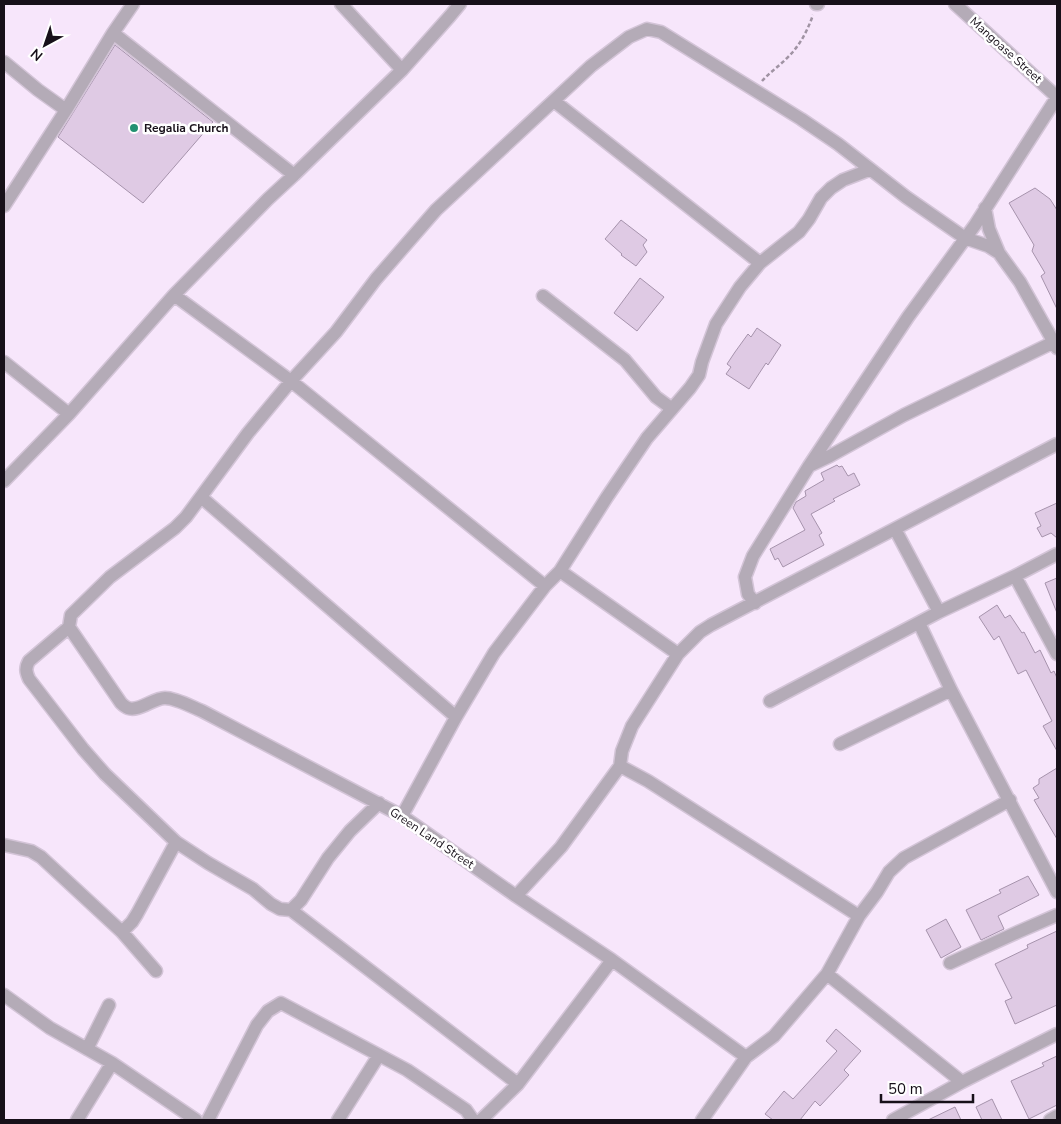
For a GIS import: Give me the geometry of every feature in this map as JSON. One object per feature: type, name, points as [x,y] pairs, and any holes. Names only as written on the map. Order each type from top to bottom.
[{"type":"street","points":[[4,206],[133,4]]},
{"type":"street","points":[[342,4],[402,70]]},
{"type":"street","points":[[4,481],[69,414],[174,295],[268,199],[402,70],[460,4]]},
{"type":"street","name":"Mangoase Street","points":[[955,4],[1057,97]]},
{"type":"street","points":[[518,1084],[290,910],[280,909],[271,904],[253,889],[176,842],[105,774],[82,749],[29,679],[26,671],[29,661],[69,627],[71,615],[110,577],[186,518],[248,433],[291,381],[336,332],[376,279],[436,210],[599,60],[630,37],[647,29],[661,32],[802,119],[869,170],[965,238],[988,246],[1000,253]]},
{"type":"street","points":[[113,33],[294,175]]},
{"type":"street","points":[[4,62],[66,110]]},
{"type":"street","points":[[755,603],[748,594],[744,577],[753,556],[809,466],[908,317],[965,238],[1057,97]]},
{"type":"street","points":[[554,102],[760,263]]},
{"type":"street","points":[[402,816],[456,717],[494,653],[546,586],[560,571],[647,438],[699,375],[716,324],[740,287],[760,263],[799,232],[809,220],[821,198],[831,188],[843,180],[869,170]]},
{"type":"street","points":[[809,466],[904,415],[1056,345],[1020,282],[1000,253],[989,229],[985,208]]},
{"type":"street","points":[[174,295],[291,381],[546,586]]},
{"type":"street","points":[[544,296],[625,360],[656,397],[671,408]]},
{"type":"street","points":[[4,362],[69,414]]},
{"type":"street","points":[[516,896],[560,847],[620,766],[622,750],[632,726],[678,654],[700,632],[1057,444]]},
{"type":"street","points":[[202,497],[456,717]]},
{"type":"street","points":[[895,529],[939,612]]},
{"type":"street","points":[[770,701],[939,612],[1057,554]]},
{"type":"street","points":[[560,571],[678,654]]},
{"type":"street","points":[[1015,576],[1057,654]]},
{"type":"street","points":[[919,623],[951,690],[1057,892]]},
{"type":"street","name":"Green Land Street","points":[[69,627],[121,704],[128,708],[134,708],[165,698],[187,705],[379,803],[402,816],[516,896],[612,960],[746,1057]]},
{"type":"street","points":[[840,744],[951,690]]},
{"type":"street","points":[[620,766],[648,781],[859,916]]},
{"type":"street","points":[[702,1120],[746,1057],[774,1036],[828,974],[859,916],[889,872],[904,858],[1010,800]]},
{"type":"street","points":[[290,910],[301,900],[328,858],[350,831],[379,803]]},
{"type":"street","points":[[122,932],[137,914],[176,842]]},
{"type":"street","points":[[4,844],[31,851],[41,857],[122,932],[156,970]]},
{"type":"street","points":[[950,963],[1057,915]]},
{"type":"street","points":[[481,1120],[518,1084],[612,960]]},
{"type":"street","points":[[828,974],[962,1082]]},
{"type":"street","points":[[4,995],[50,1028],[112,1063],[196,1120]]},
{"type":"street","points":[[208,1120],[257,1025],[268,1011],[281,1003],[407,1070],[466,1110],[473,1120]]},
{"type":"street","points":[[87,1049],[109,1005]]},
{"type":"street","points":[[893,1120],[962,1082],[1057,1034]]},
{"type":"street","points":[[338,1120],[379,1055]]},
{"type":"street","points":[[77,1120],[112,1063]]},
{"type":"street","points":[[1050,1120],[1057,1116]]},
{"type":"path","points":[[755,90],[798,45],[807,32],[817,4]]},
{"type":"building","name":"Regalia Church","points":[[115,45],[213,122],[143,203],[58,137]]},
{"type":"building","points":[[1035,188],[1050,199],[1057,210],[1057,309],[1041,276],[1045,273],[1032,251],[1034,245],[1009,203]]},
{"type":"building","points":[[621,220],[647,240],[643,245],[647,252],[636,266],[621,255],[605,239]]},
{"type":"building","points":[[640,278],[664,297],[637,331],[614,313]]},
{"type":"building","points":[[757,328],[781,345],[768,365],[766,363],[749,389],[726,374],[731,367],[727,364],[748,334],[751,337]]},
{"type":"building","points":[[837,465],[839,467],[842,466],[848,476],[854,473],[860,485],[833,499],[835,501],[811,514],[822,533],[819,535],[824,545],[783,567],[778,558],[775,560],[770,549],[805,530],[793,508],[796,502],[806,496],[805,491],[824,480],[821,473]]},
{"type":"building","points":[[1057,503],[1057,538],[1051,533],[1042,537],[1037,528],[1041,526],[1035,513]]},
{"type":"building","points":[[1057,578],[1057,613],[1045,583]]},
{"type":"building","points":[[997,605],[1005,618],[1010,615],[1022,633],[1024,632],[1035,653],[1040,650],[1051,673],[1054,671],[1057,678],[1057,751],[1043,726],[1052,721],[1026,670],[1018,674],[999,636],[994,640],[979,617]]},
{"type":"building","points":[[1057,768],[1057,839],[1034,800],[1039,798],[1033,788],[1039,784],[1039,779]]},
{"type":"building","points":[[1028,876],[1039,895],[998,916],[1004,929],[981,940],[966,910],[1001,893],[999,890]]},
{"type":"building","points":[[946,919],[961,947],[941,958],[926,930]]},
{"type":"building","points":[[1057,931],[1057,1005],[1015,1024],[1005,1001],[1012,998],[995,964],[1028,948],[1027,945]]},
{"type":"building","points":[[836,1029],[861,1051],[844,1070],[849,1075],[820,1106],[815,1101],[800,1120],[773,1120],[765,1114],[784,1091],[793,1099],[837,1051],[826,1041]]},
{"type":"building","points":[[1057,1056],[1057,1105],[1029,1119],[1011,1081],[1044,1066],[1042,1063]]},
{"type":"building","points":[[992,1099],[1002,1120],[982,1120],[976,1107]]},
{"type":"building","points":[[955,1107],[961,1120],[928,1120]]},
{"type":"place","name":"Regalia Church","points":[[134,128]]}]
